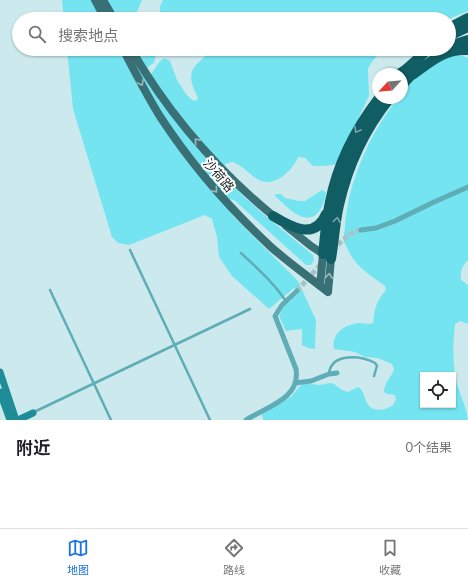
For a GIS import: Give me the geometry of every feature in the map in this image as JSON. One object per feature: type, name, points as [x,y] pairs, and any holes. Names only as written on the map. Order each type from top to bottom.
[{"type":"highway","points":[[456,24],[468,18]]},
{"type":"highway","points":[[456,33],[468,27]]},
{"type":"highway","points":[[456,44],[468,40]]},
{"type":"highway","points":[[456,50],[468,50]]},
{"type":"highway","points":[[401,68],[414,56]]},
{"type":"highway","points":[[407,68],[421,56]]},
{"type":"highway","points":[[408,79],[424,62],[433,56]]},
{"type":"highway","points":[[412,75],[440,56]]},
{"type":"highway","points":[[274,216],[294,223],[306,224],[322,214],[330,201],[341,166],[351,142],[375,104]]},
{"type":"highway","points":[[327,256],[339,204],[351,165],[370,127],[386,104]]},
{"type":"highway","points":[[327,256],[330,201]]},
{"type":"main road","points":[[95,0],[102,12]]},
{"type":"main road","points":[[104,0],[110,12]]},
{"type":"main road","name":"沙荷路","points":[[126,56],[160,117],[205,178],[261,237],[288,262],[328,292],[327,256],[311,246],[274,216],[228,174],[194,137],[160,94],[142,69],[135,56]]},
{"type":"main road","points":[[320,286],[327,256]]},
{"type":"main road","points":[[0,372],[17,420],[33,413]]},
{"type":"main road","points":[[0,392],[10,420]]},
{"type":"street","points":[[361,230],[381,227],[468,187]]},
{"type":"street","points":[[246,420],[287,396],[295,383],[296,369],[275,316],[277,311],[296,291]]},
{"type":"street","points":[[295,383],[311,381],[329,374],[337,373]]},
{"type":"lane","points":[[130,250],[210,420]]},
{"type":"lane","points":[[241,253],[264,274],[286,301]]},
{"type":"lane","points":[[50,290],[111,420]]},
{"type":"lane","points":[[33,413],[250,309]]},
{"type":"lane","points":[[329,374],[331,367],[336,361],[358,357],[376,363],[377,366],[374,376]]},
{"type":"shaded area","points":[[62,0],[142,0],[137,12],[63,12]]},
{"type":"shaded area","points":[[163,0],[468,0],[468,11],[456,16],[456,12],[160,12]]},
{"type":"shaded area","points":[[68,56],[156,56],[154,63],[149,66],[148,69],[151,74],[160,61],[165,58],[170,61],[177,80],[186,94],[192,100],[196,101],[198,98],[192,82],[192,71],[206,56],[377,56],[368,69],[369,96],[337,164],[313,166],[305,158],[298,157],[288,172],[277,180],[271,182],[259,180],[233,162],[226,164],[222,171],[226,180],[262,213],[313,255],[314,260],[311,265],[306,265],[234,200],[231,199],[228,201],[227,206],[234,217],[298,281],[316,320],[315,349],[302,345],[302,329],[286,331],[279,316],[284,306],[299,293],[294,288],[269,309],[232,276],[219,257],[217,237],[212,219],[205,215],[129,245],[118,243],[112,237],[73,109]]},
{"type":"shaded area","points":[[451,56],[463,56],[468,58],[468,260],[461,272],[461,280],[468,285],[468,324],[460,321],[455,324],[453,354],[455,372],[420,372],[420,408],[456,408],[456,379],[468,420],[263,420],[262,414],[291,397],[304,383],[320,385],[330,383],[348,392],[358,387],[363,392],[368,405],[377,410],[392,406],[396,400],[395,395],[384,392],[385,386],[394,369],[392,364],[378,358],[365,357],[355,352],[334,349],[333,345],[338,333],[345,327],[356,323],[373,323],[376,305],[386,290],[385,286],[355,262],[344,242],[347,209],[356,175],[370,142],[388,112],[394,104],[408,104],[408,84],[417,75]]},
{"type":"shaded area","points":[[322,190],[326,192],[322,206],[315,216],[309,218],[297,214],[275,196],[275,194],[281,194],[285,198],[305,201]]},
{"type":"tunnel","points":[[333,250],[349,235],[361,230]]},
{"type":"tunnel","points":[[297,291],[321,264]]}]
